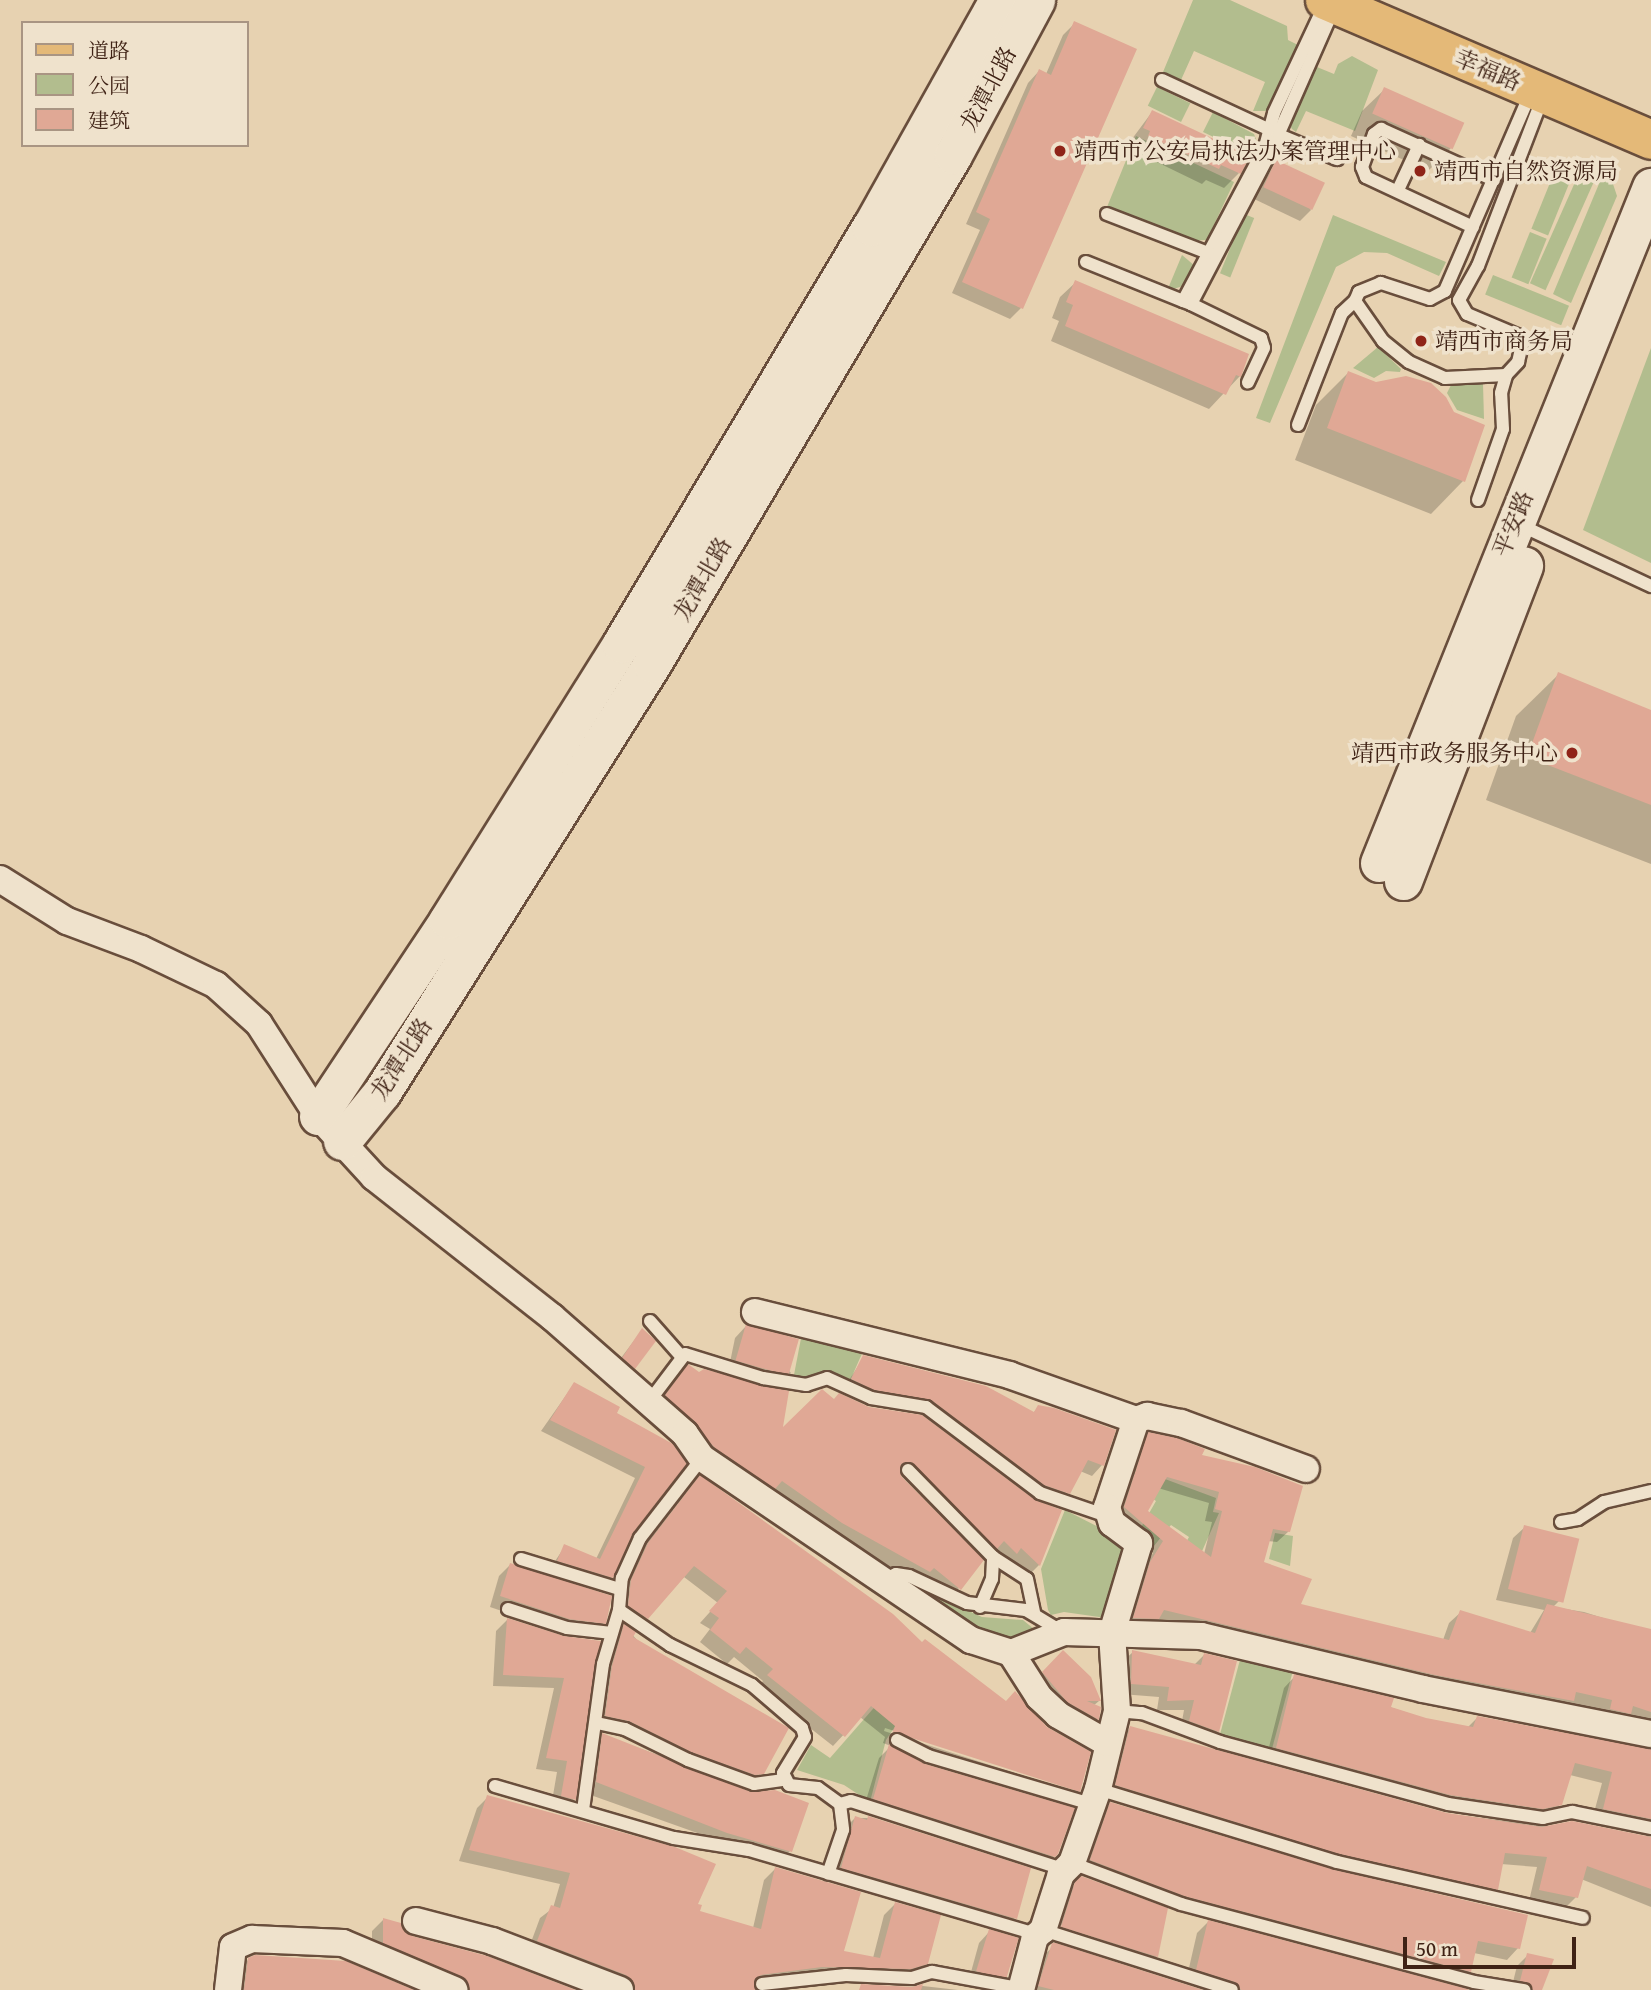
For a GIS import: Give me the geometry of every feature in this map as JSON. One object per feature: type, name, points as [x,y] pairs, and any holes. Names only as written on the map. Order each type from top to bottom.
[{"type":"main road","name":"龙潭北路","points":[[330,1129],[433,943],[621,643],[871,228],[998,0]]},
{"type":"main road","name":"龙潭北路","points":[[330,1129],[382,1092],[645,676],[953,155],[1036,0]]},
{"type":"main road","name":"幸福路","points":[[1384,0],[1651,115]]},
{"type":"main road","name":"幸福路","points":[[1329,2],[1651,140]]},
{"type":"main road","name":"平安路","points":[[1391,872],[1525,527],[1651,187]]},
{"type":"main road","name":"平安路","points":[[1525,527],[1651,244]]},
{"type":"street","points":[[0,879],[67,921],[141,949],[216,985],[259,1024],[330,1129],[374,1177],[552,1317],[685,1434],[702,1458],[881,1582],[971,1640],[1011,1653],[1039,1697],[1058,1715],[1107,1743]]},
{"type":"street","points":[[755,1312],[1009,1376],[1136,1420],[1147,1416],[1181,1423],[1306,1469]]},
{"type":"street","points":[[1023,1989],[1040,1932],[1095,1796],[1117,1711],[1112,1633],[1139,1543],[1107,1516],[1136,1420]]},
{"type":"street","points":[[1011,1653],[1064,1632],[1201,1636],[1410,1687],[1651,1734]]},
{"type":"street","points":[[416,1921],[492,1941],[621,1990]]},
{"type":"street","points":[[228,1990],[233,1947],[252,1939],[343,1943],[454,1990]]},
{"type":"lane","points":[[1187,303],[1273,132],[1329,2]]},
{"type":"lane","points":[[1162,80],[1338,159]]},
{"type":"lane","points":[[1298,425],[1342,313],[1355,301],[1359,292],[1381,283],[1421,297],[1438,297],[1445,291],[1494,180],[1538,92]]},
{"type":"lane","points":[[1355,301],[1366,322],[1409,362],[1445,378],[1506,375],[1513,371],[1521,352],[1517,335],[1467,314],[1459,300],[1478,266],[1538,92]]},
{"type":"lane","points":[[1473,227],[1363,172],[1374,134],[1381,129],[1494,180]]},
{"type":"lane","points":[[1187,303],[1208,253],[1273,132]]},
{"type":"lane","points":[[1398,190],[1419,145]]},
{"type":"lane","points":[[1107,214],[1208,253]]},
{"type":"lane","points":[[1086,262],[1187,303],[1261,338],[1264,348],[1248,383]]},
{"type":"lane","points":[[1478,500],[1503,429],[1501,393],[1506,375]]},
{"type":"lane","points":[[1525,527],[1651,586]]},
{"type":"lane","points":[[650,1321],[681,1356],[763,1378],[806,1384],[827,1378],[871,1398],[920,1404],[1040,1493],[1107,1516]]},
{"type":"lane","points":[[648,1404],[681,1356]]},
{"type":"lane","points":[[583,1810],[603,1664],[619,1610],[619,1589],[640,1538],[702,1458]]},
{"type":"lane","points":[[908,1470],[993,1557],[1027,1579],[1034,1612]]},
{"type":"lane","points":[[1561,1522],[1578,1519],[1604,1502],[1651,1492]]},
{"type":"lane","points":[[980,1607],[992,1579],[993,1557]]},
{"type":"lane","points":[[521,1559],[619,1589]]},
{"type":"lane","points":[[881,1582],[896,1574],[909,1576],[980,1607],[1034,1612],[1064,1632]]},
{"type":"lane","points":[[508,1609],[567,1628],[612,1633]]},
{"type":"lane","points":[[619,1610],[670,1645],[752,1685],[794,1718],[805,1737],[783,1773],[784,1780],[789,1785],[818,1788],[840,1804],[843,1830],[828,1874]]},
{"type":"lane","points":[[1117,1711],[1142,1713],[1220,1742],[1448,1804],[1543,1818],[1572,1812],[1651,1828]]},
{"type":"lane","points":[[597,1723],[625,1729],[688,1760],[754,1784],[784,1780]]},
{"type":"lane","points":[[897,1740],[928,1756],[1095,1796],[1337,1862],[1583,1918]]},
{"type":"lane","points":[[495,1786],[674,1838],[749,1850],[1040,1932],[1232,1990]]},
{"type":"lane","points":[[840,1804],[851,1801],[1068,1866],[1181,1904],[1442,1974],[1524,1990]]},
{"type":"lane","points":[[762,1984],[846,1975],[912,1978],[932,1972],[1023,1989]]},
{"type":"green space","points":[[1193,0],[1230,0],[1287,26],[1288,40],[1300,46],[1268,111],[1253,111],[1265,82],[1194,51],[1181,80],[1163,72]]},
{"type":"green space","points":[[1352,56],[1378,70],[1355,131],[1306,111],[1296,132],[1292,129],[1288,122],[1312,65],[1334,74],[1338,64]]},
{"type":"green space","points":[[1157,87],[1190,103],[1181,122],[1148,106]]},
{"type":"green space","points":[[1213,112],[1254,134],[1259,147],[1249,163],[1238,164],[1243,151],[1203,132]]},
{"type":"green space","points":[[1136,136],[1234,182],[1207,240],[1187,241],[1107,207]]},
{"type":"green space","points":[[1558,163],[1575,170],[1548,236],[1531,229]]},
{"type":"green space","points":[[1580,171],[1596,178],[1546,290],[1530,283]]},
{"type":"green space","points":[[1601,179],[1613,184],[1617,196],[1571,303],[1553,294]]},
{"type":"green space","points":[[1244,214],[1254,218],[1230,277],[1220,273]]},
{"type":"green space","points":[[1333,215],[1446,262],[1439,276],[1387,253],[1364,252],[1336,267],[1270,423],[1256,418]]},
{"type":"green space","points":[[1530,232],[1547,239],[1528,284],[1512,277]]},
{"type":"green space","points":[[1182,255],[1195,266],[1183,286],[1167,291]]},
{"type":"green space","points":[[1493,275],[1569,306],[1561,325],[1485,294]]},
{"type":"green space","points":[[1378,347],[1401,369],[1400,372],[1386,371],[1374,378],[1353,368]]},
{"type":"green space","points":[[1651,348],[1651,563],[1583,530]]},
{"type":"green space","points":[[1483,384],[1484,419],[1457,410],[1447,393],[1451,385]]},
{"type":"green space","points":[[803,1328],[864,1349],[849,1383],[793,1380]]},
{"type":"green space","points":[[1130,1466],[1216,1498],[1213,1512],[1219,1513],[1199,1558],[1183,1548],[1189,1537],[1171,1525],[1149,1552],[1139,1531],[1156,1501],[1138,1489],[1140,1477],[1127,1471]]},
{"type":"green space","points":[[1065,1510],[1126,1541],[1106,1618],[1064,1612],[1051,1615],[1048,1610],[1041,1569]]},
{"type":"green space","points":[[1275,1533],[1293,1536],[1290,1566],[1269,1559]]},
{"type":"green space","points":[[910,1584],[982,1617],[1023,1620],[1040,1634],[1016,1642],[993,1636]]},
{"type":"green space","points":[[1241,1656],[1293,1670],[1271,1751],[1219,1737]]},
{"type":"green space","points":[[893,1686],[912,1701],[886,1740],[870,1802],[844,1785],[797,1770],[811,1745],[830,1758]]},
{"type":"building","points":[[1074,21],[1137,49],[1023,309],[962,282],[990,219],[976,212],[1039,69],[1051,75]]},
{"type":"building","points":[[1384,87],[1464,123],[1453,149],[1372,113]]},
{"type":"building","points":[[1152,110],[1250,156],[1241,174],[1221,165],[1219,169],[1148,136],[1150,131],[1143,128]]},
{"type":"building","points":[[1276,160],[1325,183],[1312,210],[1263,187]]},
{"type":"building","points":[[1075,280],[1249,354],[1241,377],[1236,375],[1226,395],[1065,326],[1073,305],[1066,302]]},
{"type":"building","points":[[1348,371],[1376,382],[1406,376],[1431,383],[1446,397],[1454,412],[1485,425],[1465,482],[1327,428]]},
{"type":"building","points":[[1558,672],[1651,710],[1651,805],[1527,757]]},
{"type":"building","points":[[746,1324],[799,1339],[788,1376],[736,1361]]},
{"type":"building","points":[[642,1328],[656,1341],[635,1369],[622,1358]]},
{"type":"building","points":[[863,1355],[986,1386],[1034,1412],[1038,1405],[1054,1408],[1116,1430],[1104,1466],[1088,1460],[1070,1494],[1044,1485],[931,1400],[874,1390],[851,1379]]},
{"type":"building","points":[[688,1364],[699,1372],[704,1369],[789,1391],[783,1427],[822,1389],[834,1399],[839,1393],[869,1407],[922,1415],[1035,1500],[1062,1510],[1040,1566],[1021,1548],[1017,1554],[1004,1541],[997,1549],[911,1462],[901,1464],[901,1476],[984,1560],[961,1590],[934,1568],[930,1572],[842,1523],[782,1481],[775,1489],[716,1449],[665,1395]]},
{"type":"building","points":[[574,1382],[620,1407],[617,1413],[673,1444],[687,1464],[633,1533],[613,1578],[557,1561],[564,1544],[600,1559],[645,1467],[550,1420]]},
{"type":"building","points":[[1148,1432],[1177,1438],[1205,1449],[1202,1455],[1255,1467],[1303,1486],[1290,1532],[1273,1529],[1264,1562],[1312,1579],[1301,1604],[1449,1640],[1460,1610],[1535,1633],[1547,1604],[1651,1629],[1651,1712],[1633,1706],[1631,1714],[1610,1709],[1612,1700],[1576,1692],[1574,1701],[1435,1675],[1164,1610],[1159,1619],[1133,1618],[1150,1562],[1163,1541],[1124,1507]],"holes":[[[1167,1477],[1219,1492],[1215,1509],[1222,1511],[1211,1557],[1148,1511]]]},
{"type":"building","points":[[700,1475],[893,1614],[922,1642],[925,1639],[1006,1701],[1015,1691],[1047,1727],[1091,1752],[1080,1792],[893,1732],[895,1726],[871,1706],[845,1737],[767,1675],[773,1669],[746,1647],[740,1654],[710,1630],[719,1618],[709,1611],[727,1591],[694,1566],[648,1619],[628,1606],[631,1580],[648,1543]]},
{"type":"building","points":[[1524,1525],[1579,1539],[1563,1603],[1508,1589]]},
{"type":"building","points":[[510,1563],[612,1596],[606,1624],[569,1619],[500,1596]]},
{"type":"building","points":[[507,1618],[564,1636],[601,1641],[576,1800],[561,1796],[567,1761],[546,1758],[564,1678],[503,1675]]},
{"type":"building","points":[[624,1624],[636,1632],[633,1637],[789,1728],[764,1774],[755,1775],[691,1752],[629,1721],[605,1716],[612,1666]]},
{"type":"building","points":[[1063,1650],[1091,1677],[1101,1701],[1087,1701],[1101,1707],[1099,1720],[1067,1702],[1042,1672]]},
{"type":"building","points":[[1132,1650],[1201,1665],[1204,1653],[1237,1661],[1219,1732],[1189,1721],[1194,1700],[1167,1701],[1169,1687],[1131,1684]]},
{"type":"building","points":[[1294,1674],[1394,1698],[1391,1707],[1426,1718],[1473,1727],[1477,1716],[1651,1749],[1651,1819],[1603,1809],[1612,1772],[1575,1763],[1562,1805],[1543,1809],[1450,1795],[1276,1748]]},
{"type":"building","points":[[1130,1726],[1447,1813],[1542,1827],[1572,1821],[1651,1837],[1651,1889],[1587,1866],[1578,1898],[1539,1890],[1547,1857],[1505,1853],[1498,1890],[1339,1854],[1115,1785]]},
{"type":"building","points":[[602,1733],[751,1792],[775,1790],[809,1803],[792,1852],[727,1833],[596,1782]]},
{"type":"building","points":[[889,1744],[925,1764],[1075,1808],[1058,1854],[1055,1857],[873,1799]]},
{"type":"building","points":[[487,1795],[675,1847],[716,1864],[698,1904],[702,1905],[700,1911],[761,1929],[775,1867],[861,1892],[844,1951],[880,1958],[895,1902],[941,1915],[928,1964],[911,1969],[822,1967],[761,1975],[754,1981],[756,1990],[635,1990],[626,1975],[537,1941],[551,1905],[560,1908],[570,1873],[469,1850]]},
{"type":"building","points":[[1110,1802],[1335,1870],[1528,1915],[1520,1949],[1478,1941],[1471,1972],[1184,1896],[1090,1860]]},
{"type":"building","points":[[855,1816],[867,1820],[868,1816],[1031,1868],[1017,1919],[841,1868]]},
{"type":"building","points":[[1081,1876],[1168,1908],[1158,1957],[1061,1927],[1075,1882]]},
{"type":"building","points":[[383,1918],[401,1923],[412,1936],[487,1956],[576,1990],[469,1990],[460,1976],[383,1943]]},
{"type":"building","points":[[1208,1920],[1468,1990],[1241,1990],[1235,1982],[1196,1970]]},
{"type":"building","points":[[989,1929],[1019,1938],[1006,1980],[976,1971]]},
{"type":"building","points":[[1052,1943],[1203,1990],[1054,1990],[1038,1986]]},
{"type":"building","points":[[1527,1953],[1554,1959],[1542,1990],[1533,1990],[1520,1981]]},
{"type":"building","points":[[255,1955],[346,1961],[414,1990],[244,1990],[248,1958]]},
{"type":"building","points":[[861,1984],[912,1987],[923,1984],[921,1990],[859,1990]]},
{"type":"place","name":"靖西市公安局执法办案管理中心","points":[[1060,151]]},
{"type":"place","name":"靖西市自然资源局","points":[[1420,171]]},
{"type":"place","name":"靖西市商务局","points":[[1421,341]]},
{"type":"place","name":"靖西市政务服务中心","points":[[1572,753]]}]
